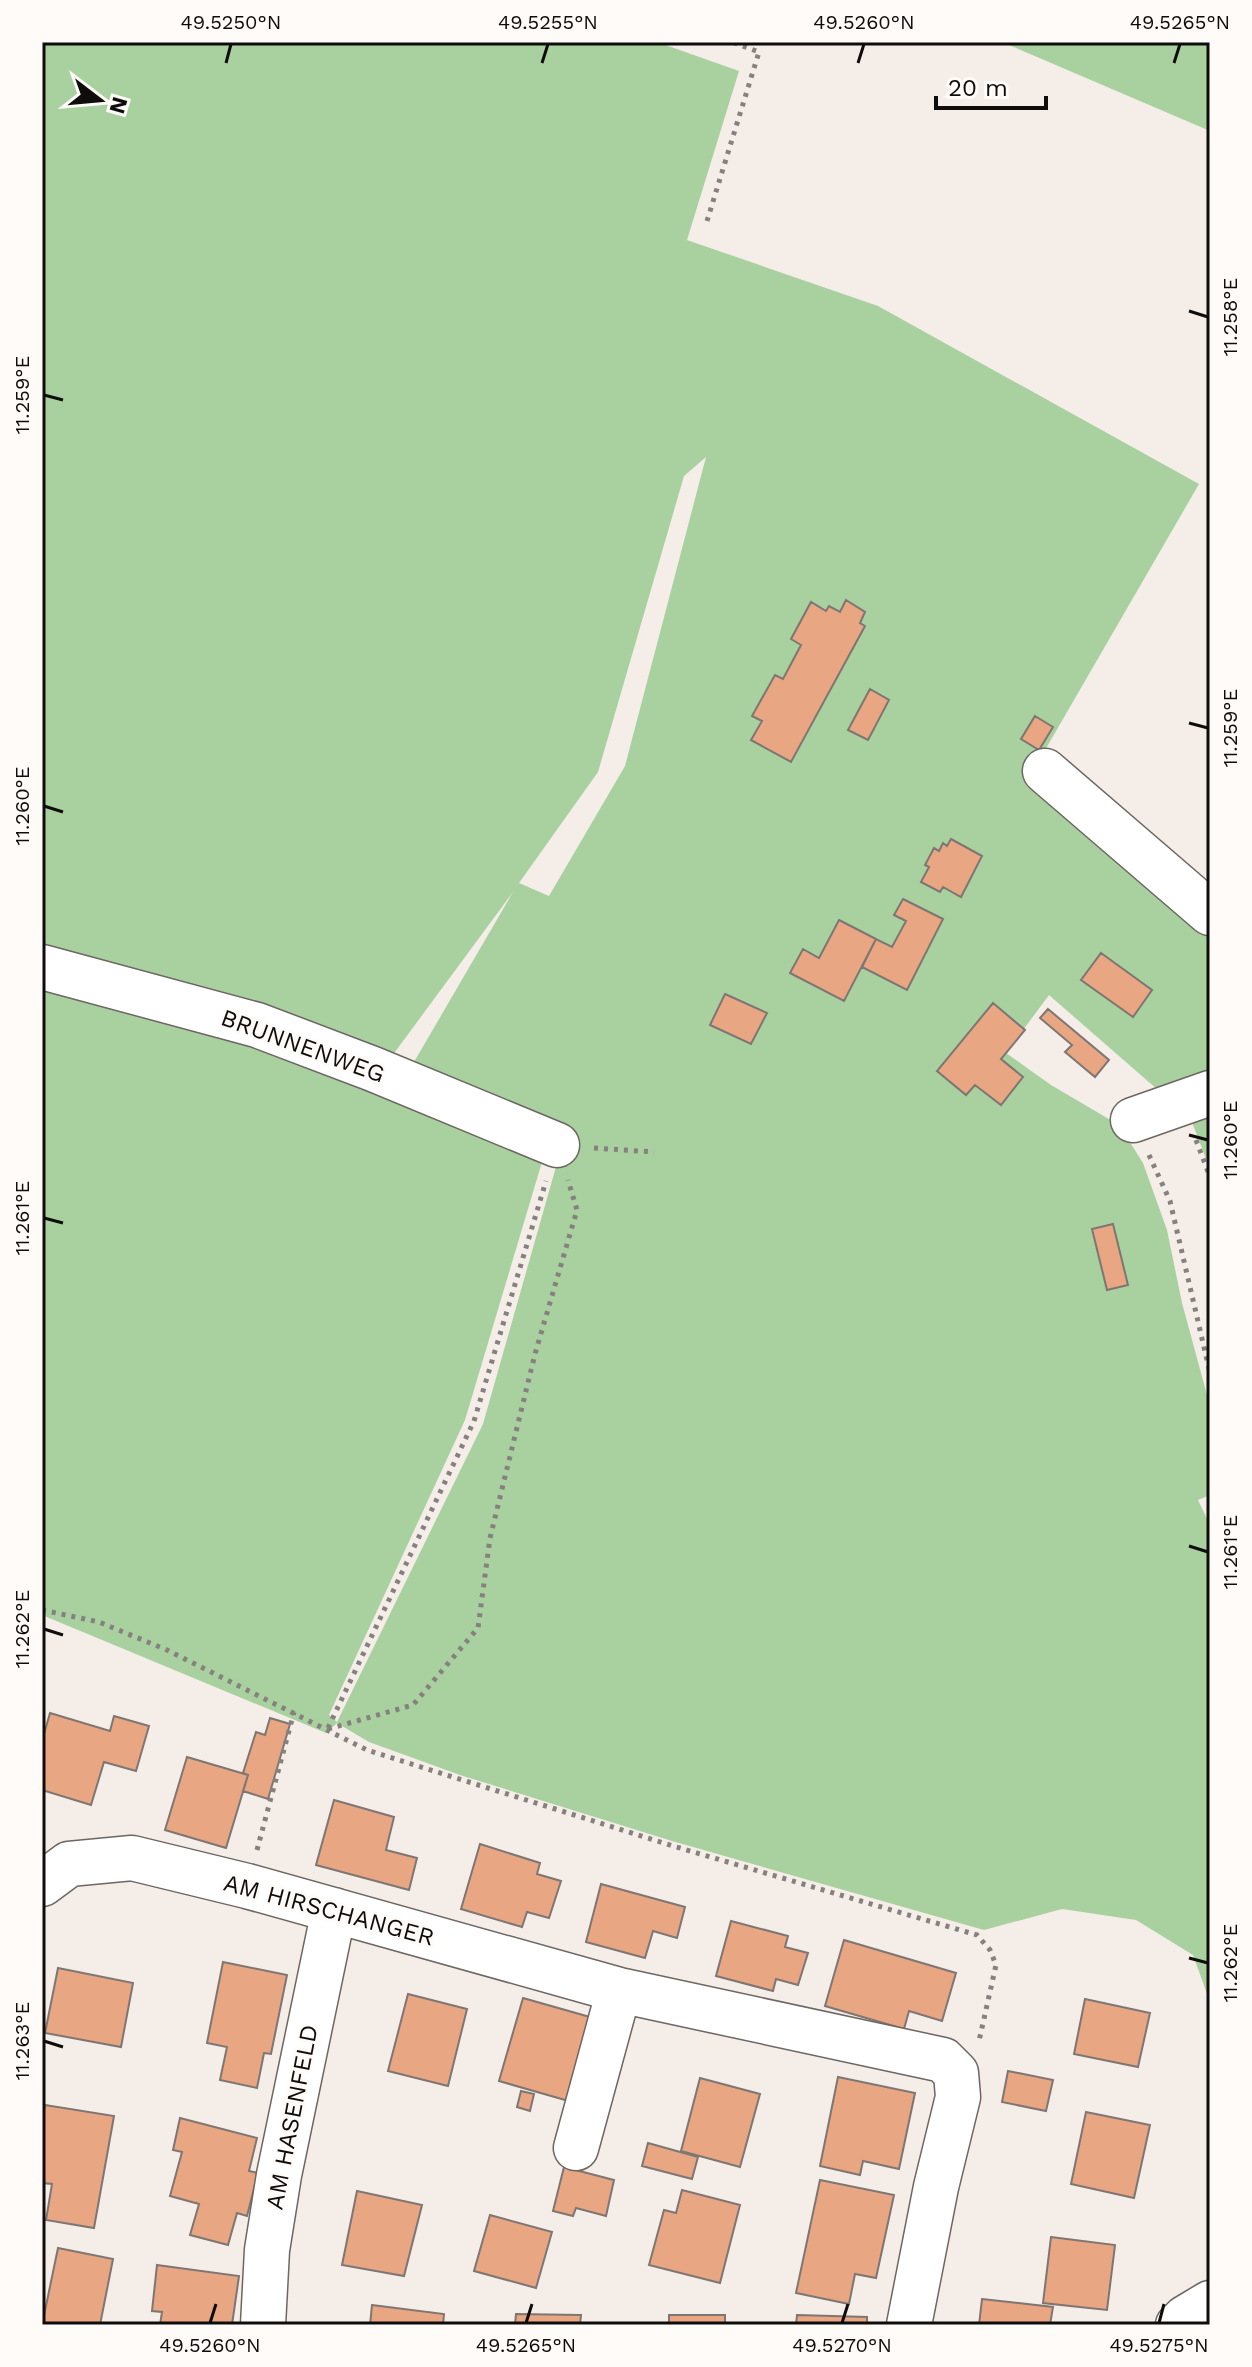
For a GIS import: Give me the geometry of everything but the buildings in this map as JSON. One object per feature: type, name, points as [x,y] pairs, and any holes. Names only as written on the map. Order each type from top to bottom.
[{"type":"street","points":[[1045,771],[1210,913]]},
{"type":"street","name":"BRUNNENWEG","points":[[42,967],[257,1025],[557,1145]]},
{"type":"street","points":[[1133,1120],[1210,1093]]},
{"type":"street","name":"AM HIRSCHANGER","points":[[42,1884],[69,1864],[132,1858],[247,1886],[619,1990],[943,2060],[956,2073]]},
{"type":"street","name":"AM HASENFELD","points":[[263,2325],[267,2250],[277,2190],[334,1910]]},
{"type":"street","points":[[576,2148],[619,1990]]},
{"type":"street","points":[[909,2325],[936,2187],[958,2097],[956,2073]]},
{"type":"street","points":[[1178,2325],[1210,2303]]},
{"type":"path","points":[[707,221],[759,52],[732,42]]},
{"type":"path","points":[[1133,1120],[1170,1201],[1210,1373]]},
{"type":"path","points":[[557,1145],[654,1152]]},
{"type":"path","points":[[327,1729],[474,1421],[557,1145]]},
{"type":"path","points":[[327,1729],[413,1705],[478,1628],[490,1538],[500,1494],[535,1354],[577,1210],[557,1145]]},
{"type":"path","points":[[42,1610],[99,1622],[167,1650],[367,1750],[657,1841],[977,1935],[990,1950],[996,1965],[977,2053],[956,2073]]},
{"type":"path","points":[[247,1886],[294,1712]]},
{"type":"green space","points":[[42,42],[657,42],[739,71],[687,240],[878,306],[1199,484],[1041,757],[1036,789],[1210,936],[1210,1081],[1166,1097],[1049,995],[1006,1053],[1051,1085],[1119,1125],[1143,1163],[1167,1230],[1182,1303],[1210,1406],[1210,1495],[1198,1500],[1210,1525],[1210,2002],[1193,1955],[1136,1920],[1062,1909],[984,1930],[672,1841],[460,1775],[369,1742],[337,1723],[326,1733],[42,1615],[42,973],[365,1077],[542,1162],[465,1420],[329,1715],[337,1722],[483,1424],[565,1135],[414,1062],[513,892],[392,1056],[42,954]],"holes":[[[706,457],[625,766],[549,896],[519,883],[598,772],[684,476]]]},
{"type":"green space","points":[[1002,42],[1210,42],[1210,131]]},
{"type":"green space","points":[[1210,1108],[1210,1169],[1190,1117]]}]
